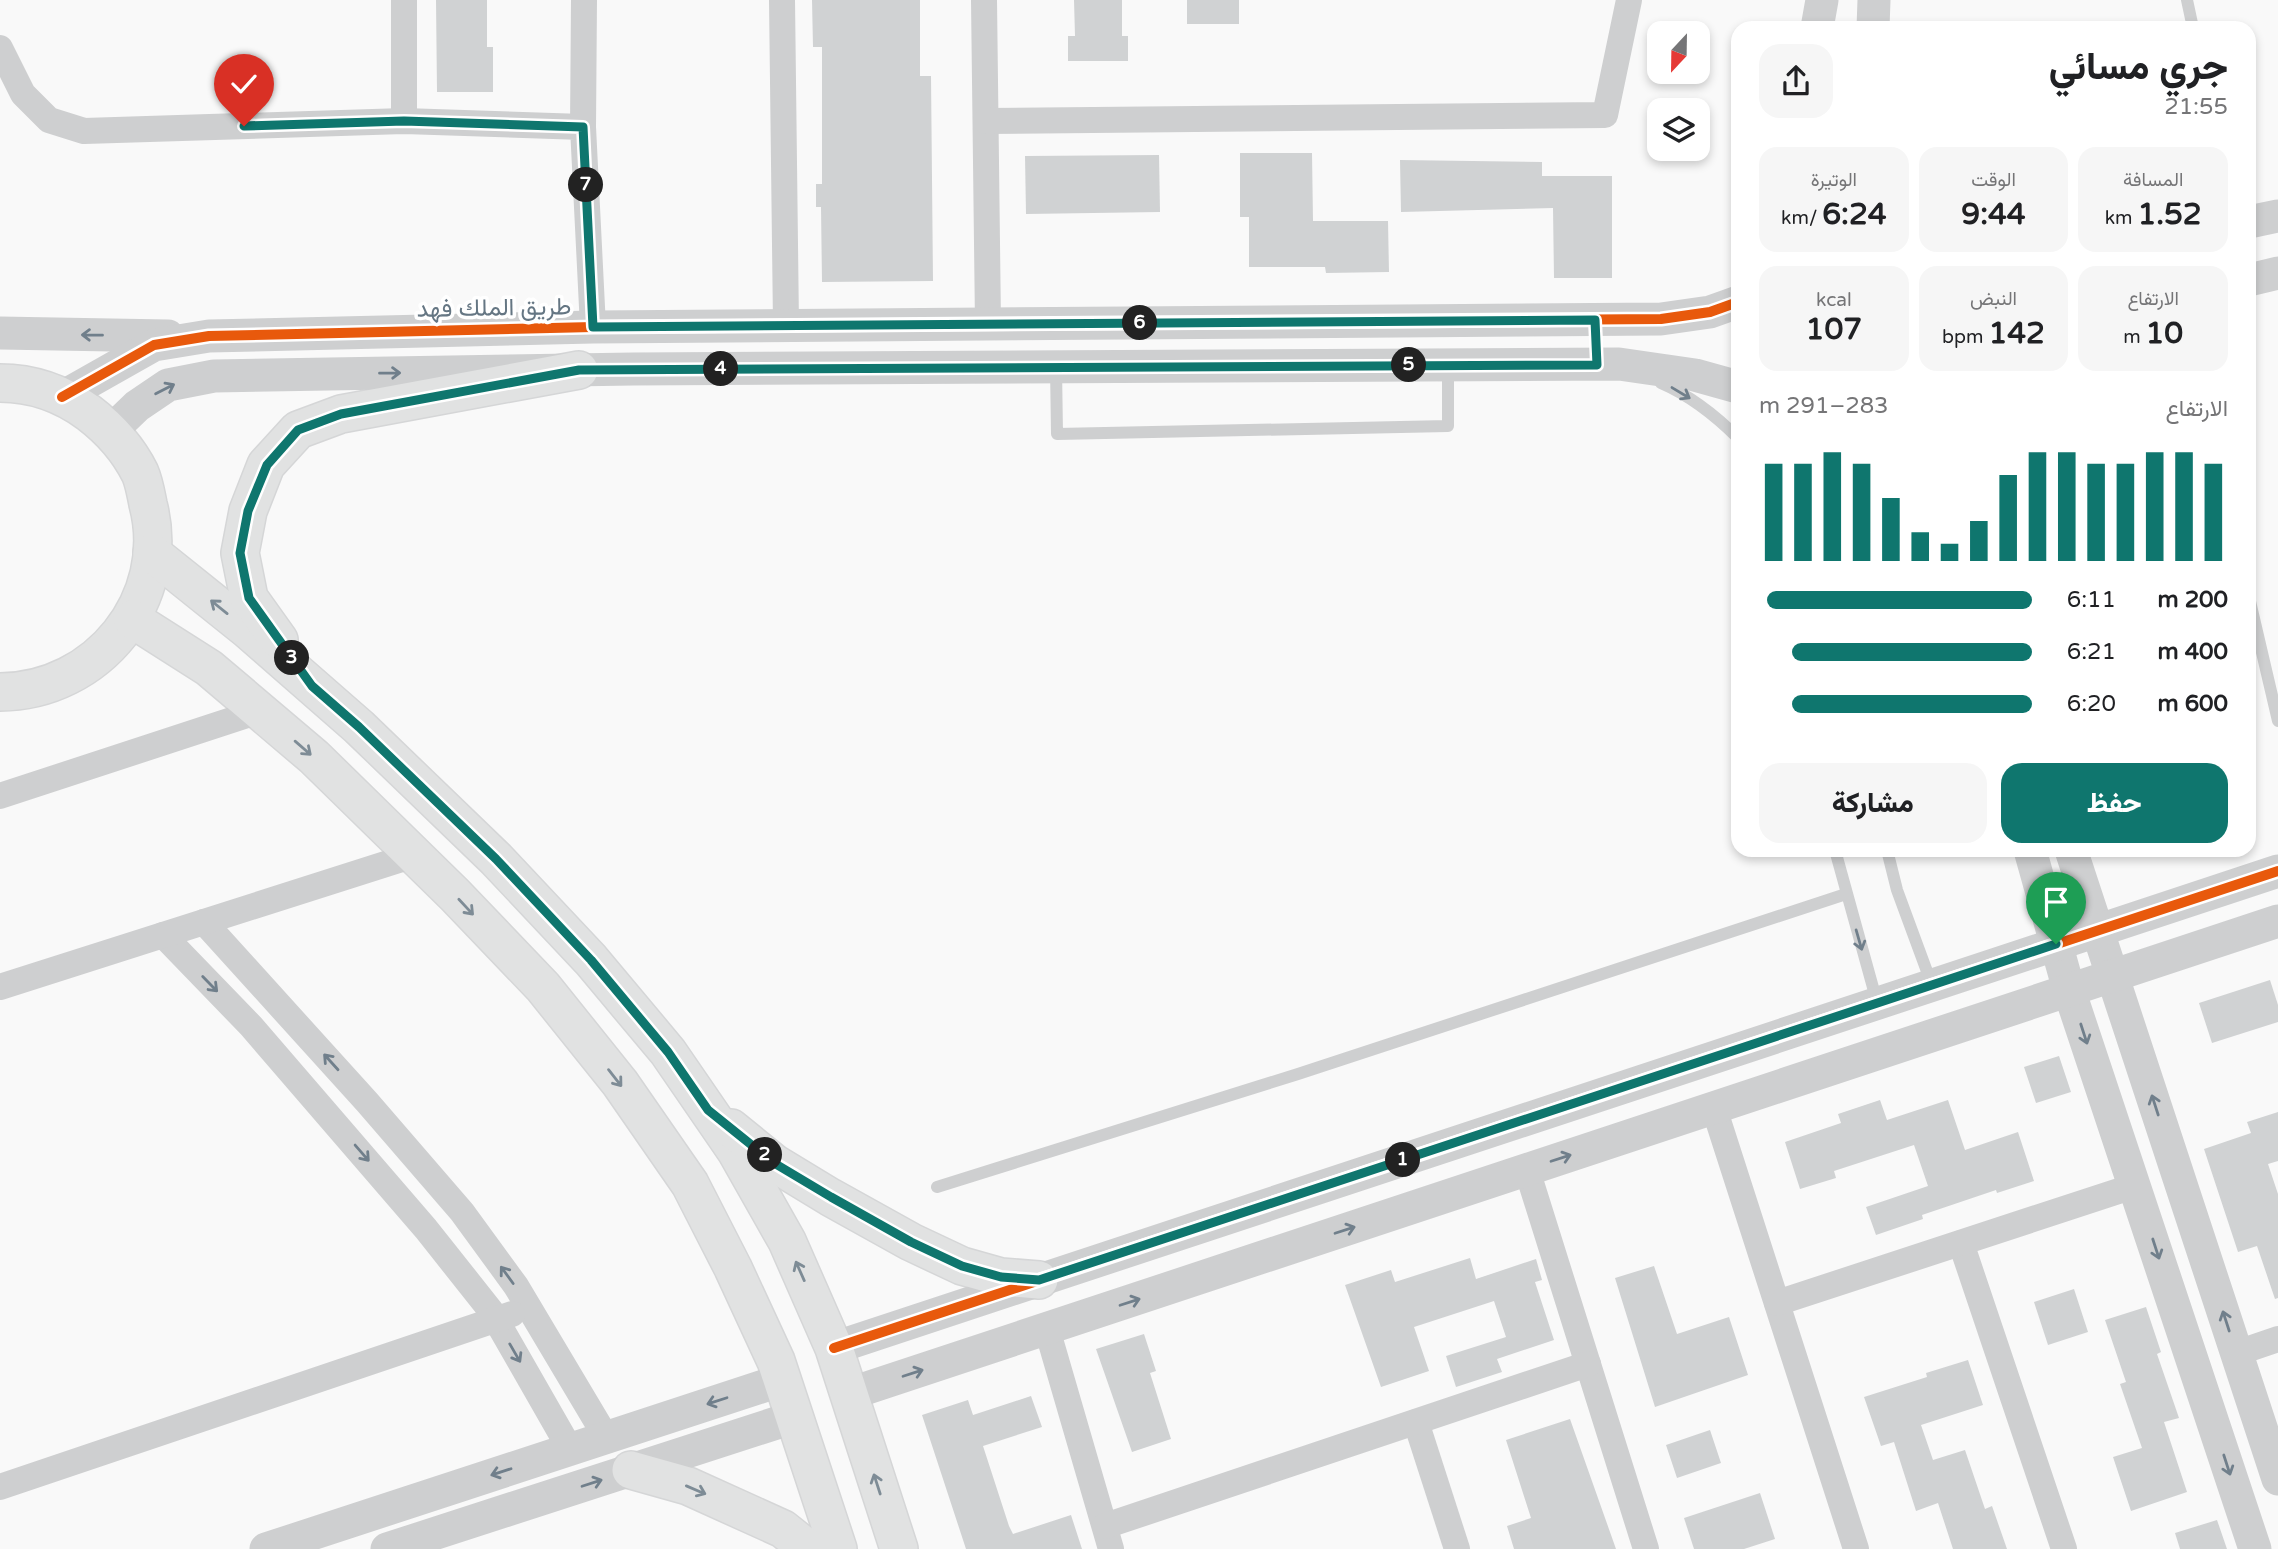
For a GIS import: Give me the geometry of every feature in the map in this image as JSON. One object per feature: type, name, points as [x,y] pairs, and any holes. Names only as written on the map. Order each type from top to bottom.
[{"type":"main road","points":[[312,686],[249,598],[240,553],[248,511],[267,465],[298,430],[341,414],[579,370]]},
{"type":"main road","points":[[0,383],[20,383],[70,399],[111,430],[141,474],[154,524],[149,576],[132,619],[103,654],[65,679],[21,692],[0,692]]},
{"type":"main road","points":[[152,553],[359,727],[496,859],[591,960],[668,1052],[736,1151],[787,1241],[834,1348],[899,1549]]},
{"type":"main road","points":[[132,619],[209,667],[314,757],[455,895],[543,988],[628,1094],[690,1184],[776,1361],[838,1549]]},
{"type":"main road","points":[[708,1110],[774,1163],[911,1242],[962,1266],[1001,1277],[1039,1280]]},
{"type":"main road","points":[[631,1470],[688,1486],[783,1529],[808,1549]]},
{"type":"street","points":[[404,0],[404,121]]},
{"type":"street","points":[[584,0],[583,127],[593,327]]},
{"type":"street","points":[[782,0],[786,326]]},
{"type":"street","points":[[984,0],[988,324]]},
{"type":"street","points":[[986,121],[1605,115],[1629,0]]},
{"type":"street","points":[[1818,21],[1822,0]]},
{"type":"street","points":[[1873,21],[1874,0]]},
{"type":"street","points":[[0,48],[23,94],[49,120],[83,131],[404,121],[583,127]]},
{"type":"street","points":[[2256,221],[2278,216]]},
{"type":"street","points":[[2256,278],[2278,273]]},
{"type":"street","name":"طريق الملك فهد","points":[[62,397],[154,345],[209,336],[593,327],[1661,319],[1710,312],[1731,304]]},
{"type":"street","points":[[1595,320],[1608,364]]},
{"type":"street","points":[[0,333],[209,336]]},
{"type":"street","points":[[111,430],[137,406],[169,385],[214,376],[579,370],[1608,364],[1695,375],[1731,385]]},
{"type":"street","points":[[0,796],[260,711]]},
{"type":"street","points":[[0,987],[414,855]]},
{"type":"street","points":[[2032,857],[2069,990],[2255,1549]]},
{"type":"street","points":[[2073,857],[2278,1479]]},
{"type":"street","points":[[834,1348],[2278,871]]},
{"type":"street","points":[[849,1394],[2278,921]]},
{"type":"street","points":[[204,922],[367,1102],[462,1212],[516,1286],[606,1437]]},
{"type":"street","points":[[163,935],[251,1026],[426,1229],[496,1320],[570,1449]]},
{"type":"street","points":[[1714,1108],[1856,1549]]},
{"type":"street","points":[[1527,1170],[1647,1549]]},
{"type":"street","points":[[1777,1303],[2134,1186]]},
{"type":"street","points":[[1961,1243],[2064,1549]]},
{"type":"street","points":[[0,1487],[529,1309]]},
{"type":"street","points":[[1047,1329],[1108,1538],[1416,1422],[1588,1364]]},
{"type":"street","points":[[2237,1353],[2278,1339]]},
{"type":"street","points":[[266,1549],[782,1380]]},
{"type":"street","points":[[387,1549],[795,1417]]},
{"type":"street","points":[[1416,1422],[1457,1549]]},
{"type":"lane","points":[[2187,0],[2192,21]]},
{"type":"lane","points":[[1608,364],[1678,390],[1714,414],[1731,432]]},
{"type":"lane","points":[[1056,367],[1057,433],[1448,426],[1448,365]]},
{"type":"lane","points":[[2256,627],[2278,721]]},
{"type":"lane","points":[[1837,857],[1877,1003]]},
{"type":"lane","points":[[1888,857],[1897,890],[1932,985]]},
{"type":"lane","points":[[937,1187],[1298,1074],[1846,894]]},
{"type":"building","points":[[436,0],[487,0],[487,47],[493,47],[493,92],[437,92]]},
{"type":"building","points":[[812,0],[920,0],[920,76],[931,76],[933,281],[822,282],[821,207],[816,207],[816,184],[822,184],[822,47],[813,47]]},
{"type":"building","points":[[1074,0],[1122,0],[1122,36],[1128,36],[1128,61],[1068,61],[1068,36],[1075,36]]},
{"type":"building","points":[[1187,0],[1239,0],[1239,24],[1187,24]]},
{"type":"building","points":[[1240,153],[1312,153],[1313,221],[1388,221],[1389,272],[1326,273],[1325,267],[1249,267],[1249,217],[1240,217]]},
{"type":"building","points":[[1159,155],[1160,212],[1026,214],[1025,156]]},
{"type":"building","points":[[1400,160],[1542,162],[1542,176],[1612,176],[1612,278],[1554,278],[1553,208],[1401,212]]},
{"type":"building","points":[[2270,980],[2278,1005],[2278,1022],[2212,1043],[2199,1003]]},
{"type":"building","points":[[2059,1056],[2071,1092],[2036,1103],[2024,1067]]},
{"type":"building","points":[[1880,1100],[1887,1120],[1948,1100],[1965,1150],[2018,1132],[2034,1181],[1997,1193],[1996,1190],[1922,1215],[1923,1219],[1876,1235],[1866,1207],[1928,1186],[1914,1145],[1834,1171],[1836,1178],[1800,1189],[1785,1142],[1841,1123],[1838,1114]]},
{"type":"building","points":[[2278,1112],[2278,1161],[2268,1164],[2278,1194],[2278,1298],[2275,1299],[2257,1246],[2238,1252],[2204,1149],[2251,1133],[2247,1122]]},
{"type":"building","points":[[1470,1258],[1476,1279],[1536,1259],[1542,1280],[1535,1282],[1554,1340],[1497,1359],[1502,1372],[1456,1387],[1446,1356],[1506,1337],[1494,1301],[1414,1327],[1429,1371],[1381,1387],[1345,1285],[1391,1270],[1395,1282]]},
{"type":"building","points":[[1654,1266],[1677,1334],[1729,1317],[1748,1375],[1655,1407],[1615,1278]]},
{"type":"building","points":[[2074,1289],[2088,1332],[2048,1345],[2034,1302]]},
{"type":"building","points":[[2146,1307],[2161,1352],[2157,1354],[2179,1418],[2164,1422],[2187,1492],[2131,1511],[2113,1457],[2142,1448],[2120,1384],[2126,1382],[2105,1320]]},
{"type":"building","points":[[1144,1334],[1156,1371],[1150,1373],[1171,1439],[1132,1452],[1096,1349]]},
{"type":"building","points":[[1968,1360],[1983,1405],[1921,1425],[1933,1460],[1965,1450],[1985,1509],[1992,1506],[2007,1549],[1953,1549],[1938,1503],[1916,1511],[1894,1442],[1881,1446],[1864,1397],[1927,1377],[1926,1373]]},
{"type":"building","points":[[1031,1396],[1042,1427],[983,1446],[1009,1526],[1013,1534],[1071,1515],[1082,1549],[966,1549],[922,1415],[968,1400],[973,1415]]},
{"type":"building","points":[[1570,1419],[1616,1549],[1514,1549],[1507,1526],[1531,1518],[1506,1440]]},
{"type":"building","points":[[1710,1430],[1721,1463],[1677,1478],[1666,1445]]},
{"type":"building","points":[[1760,1493],[1775,1539],[1744,1549],[1694,1549],[1684,1518]]},
{"type":"building","points":[[2217,1520],[2227,1549],[2180,1549],[2175,1533]]},
{"type":"cycle path","points":[[62,397],[154,345],[209,336],[593,327],[1661,319],[1710,312],[1731,304]]},
{"type":"cycle path","points":[[834,1348],[2278,871]]},
{"type":"route","points":[[244,126],[404,121],[583,127],[593,327],[1595,320],[1597,365],[579,370],[341,414],[298,430],[267,465],[248,511],[240,553],[249,598],[312,686],[359,727],[496,859],[591,960],[668,1052],[708,1110],[774,1163],[911,1242],[962,1266],[1001,1277],[1039,1280],[2056,944]]}]
